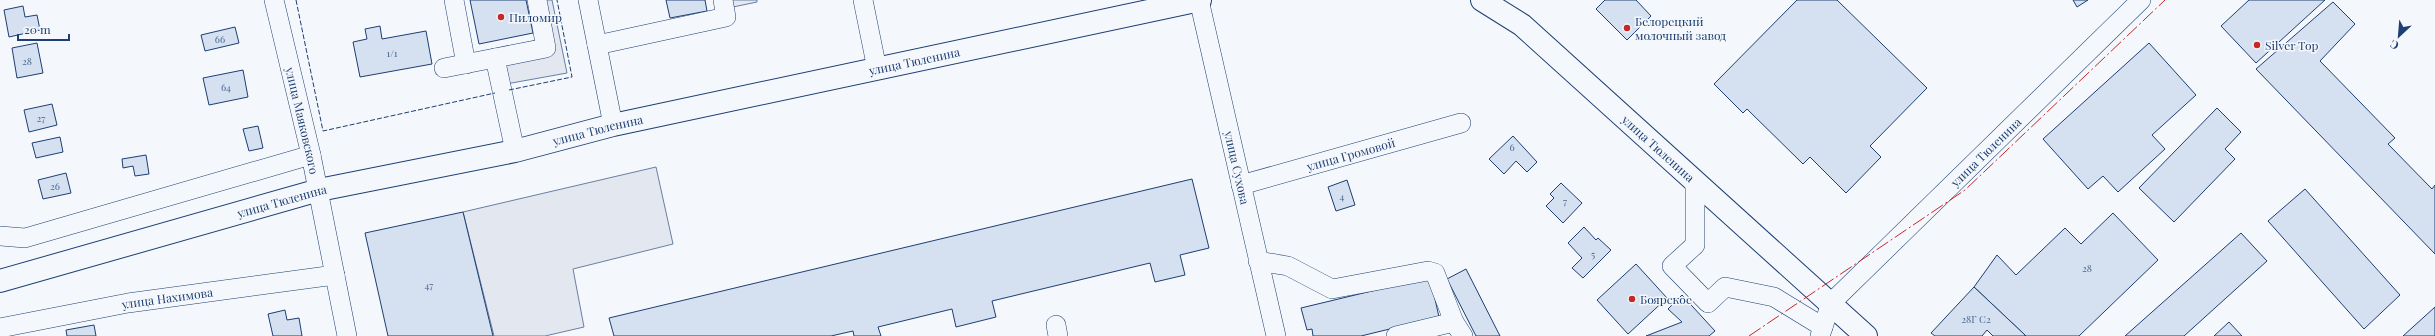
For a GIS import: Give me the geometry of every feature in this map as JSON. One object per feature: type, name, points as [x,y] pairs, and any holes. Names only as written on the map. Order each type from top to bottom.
[{"type":"main road","name":"улица Тюленина","points":[[0,281],[319,190],[515,151],[613,125],[877,69],[1138,6],[1199,0]]},
{"type":"main road","name":"улица Тюленина","points":[[1482,0],[1522,25],[1866,336]]},
{"type":"street","name":"улица Маяковского","points":[[274,0],[319,190],[347,336]]},
{"type":"street","points":[[454,0],[466,64]]},
{"type":"street","points":[[444,68],[546,48],[537,0]]},
{"type":"street","points":[[588,0],[613,125]]},
{"type":"street","points":[[597,45],[726,17],[723,0]]},
{"type":"street","points":[[863,0],[877,69]]},
{"type":"street","name":"улица Сухова","points":[[1199,0],[1276,336]]},
{"type":"street","name":"улица Тюленина","points":[[1496,0],[1522,25]]},
{"type":"street","name":"улица Тюленина","points":[[1831,303],[2141,0]]},
{"type":"street","points":[[496,58],[515,151]]},
{"type":"street","name":"улица Громовой","points":[[1241,185],[1461,123]]},
{"type":"street","points":[[0,236],[25,238],[311,155]]},
{"type":"street","points":[[1695,181],[1695,245],[1672,266],[1708,303],[1726,287],[1774,297],[1821,332],[1831,303]]},
{"type":"street","points":[[1258,261],[1288,266],[1332,289],[1428,270],[1435,273],[1458,329],[1396,336]]},
{"type":"street","name":"улица Нахимова","points":[[0,328],[128,303],[335,276]]},
{"type":"shaded area","points":[[530,0],[552,0],[567,73],[506,84],[499,49],[538,40]]},
{"type":"shaded area","points":[[731,0],[757,0],[757,2],[733,7]]},
{"type":"shaded area","points":[[656,167],[673,244],[573,269],[584,327],[545,336],[494,336],[463,212]]},
{"type":"building","name":"Пиломир","points":[[470,0],[526,0],[533,33],[479,44]]},
{"type":"building","points":[[666,0],[705,0],[707,11],[670,18]]},
{"type":"building","name":"Белорецкий молочный завод","points":[[1605,0],[1636,0],[1651,16],[1627,40],[1596,9]]},
{"type":"building","points":[[1797,0],[1837,0],[1927,88],[1870,146],[1881,157],[1846,193],[1810,157],[1803,164],[1747,109],[1743,113],[1714,84]]},
{"type":"building","points":[[2073,0],[2088,0],[2077,7]]},
{"type":"building","name":"Silver Top","points":[[2249,0],[2325,0],[2256,63],[2221,26]]},
{"type":"building","points":[[2333,2],[2355,24],[2320,61],[2395,138],[2388,144],[2432,189],[2435,185],[2435,254],[2256,69]]},
{"type":"building","points":[[23,6],[25,17],[37,15],[40,30],[9,37],[4,10]]},
{"type":"building","points":[[380,26],[382,39],[426,31],[432,64],[360,77],[353,42],[367,39],[365,29]]},
{"type":"building","points":[[235,27],[239,43],[205,51],[201,35]]},
{"type":"building","points":[[37,43],[43,73],[17,78],[12,48]]},
{"type":"building","points":[[2149,43],[2196,95],[2152,135],[2165,149],[2118,192],[2103,176],[2088,189],[2043,139]]},
{"type":"building","points":[[243,70],[248,97],[209,105],[203,78]]},
{"type":"building","points":[[52,104],[57,125],[29,132],[24,110]]},
{"type":"building","points":[[2217,108],[2241,132],[2225,149],[2235,159],[2174,222],[2139,188]]},
{"type":"building","points":[[258,126],[263,148],[249,151],[243,129]]},
{"type":"building","points":[[1513,136],[1537,162],[1527,172],[1516,161],[1504,174],[1489,159]]},
{"type":"building","points":[[60,137],[63,152],[36,158],[32,143]]},
{"type":"building","points":[[146,155],[149,174],[135,176],[133,166],[123,168],[122,159]]},
{"type":"building","points":[[66,173],[71,193],[43,199],[38,180]]},
{"type":"building","points":[[1192,179],[1209,248],[1180,255],[1185,275],[1155,282],[1150,263],[992,301],[996,317],[956,327],[952,309],[878,327],[881,336],[854,336],[853,331],[831,336],[614,336],[609,318]]},
{"type":"building","points":[[1347,180],[1355,205],[1336,211],[1328,187]]},
{"type":"building","points":[[1561,183],[1582,203],[1563,223],[1546,206],[1554,198],[1550,194]]},
{"type":"building","points":[[2305,189],[2400,295],[2364,329],[2268,221]]},
{"type":"building","points":[[463,212],[493,336],[388,336],[365,233]]},
{"type":"building","points":[[2113,213],[2158,260],[2079,336],[2026,336],[1974,287],[1997,255],[2016,275],[2065,228],[2081,244]]},
{"type":"building","points":[[1584,227],[1596,240],[1598,238],[1611,250],[1583,278],[1572,268],[1582,258],[1568,243]]},
{"type":"building","points":[[2241,233],[2267,261],[2184,336],[2125,336]]},
{"type":"building","name":"Боярское","points":[[1636,264],[1667,298],[1628,334],[1597,300]]},
{"type":"building","points":[[1466,269],[1500,336],[1476,336],[1447,279]]},
{"type":"building","points":[[1430,277],[1439,317],[1361,336],[1313,336],[1312,329],[1307,330],[1301,308]]},
{"type":"building","points":[[1974,287],[2025,336],[1993,336],[1987,330],[1982,336],[1935,336],[1931,333]]},
{"type":"building","points":[[1682,295],[1715,331],[1709,336],[1646,336],[1682,322],[1668,309]]},
{"type":"building","points":[[2435,307],[2435,336],[2403,336]]},
{"type":"building","points":[[285,310],[287,320],[299,318],[302,336],[273,336],[268,314]]},
{"type":"building","points":[[2229,322],[2242,336],[2214,336]]},
{"type":"building","points":[[94,325],[96,336],[67,336],[66,330]]},
{"type":"fence","points":[[296,0],[323,131],[495,93]]},
{"type":"fence","points":[[509,90],[572,77],[557,0]]},
{"type":"power","points":[[1749,336],[1965,190],[2165,0]]},
{"type":"place","name":"Пиломир","points":[[501,17]]},
{"type":"place","name":"Белорецкий молочный завод","points":[[1627,28]]},
{"type":"place","name":"Silver Top","points":[[2257,45]]},
{"type":"place","name":"Боярское","points":[[1632,299]]}]
